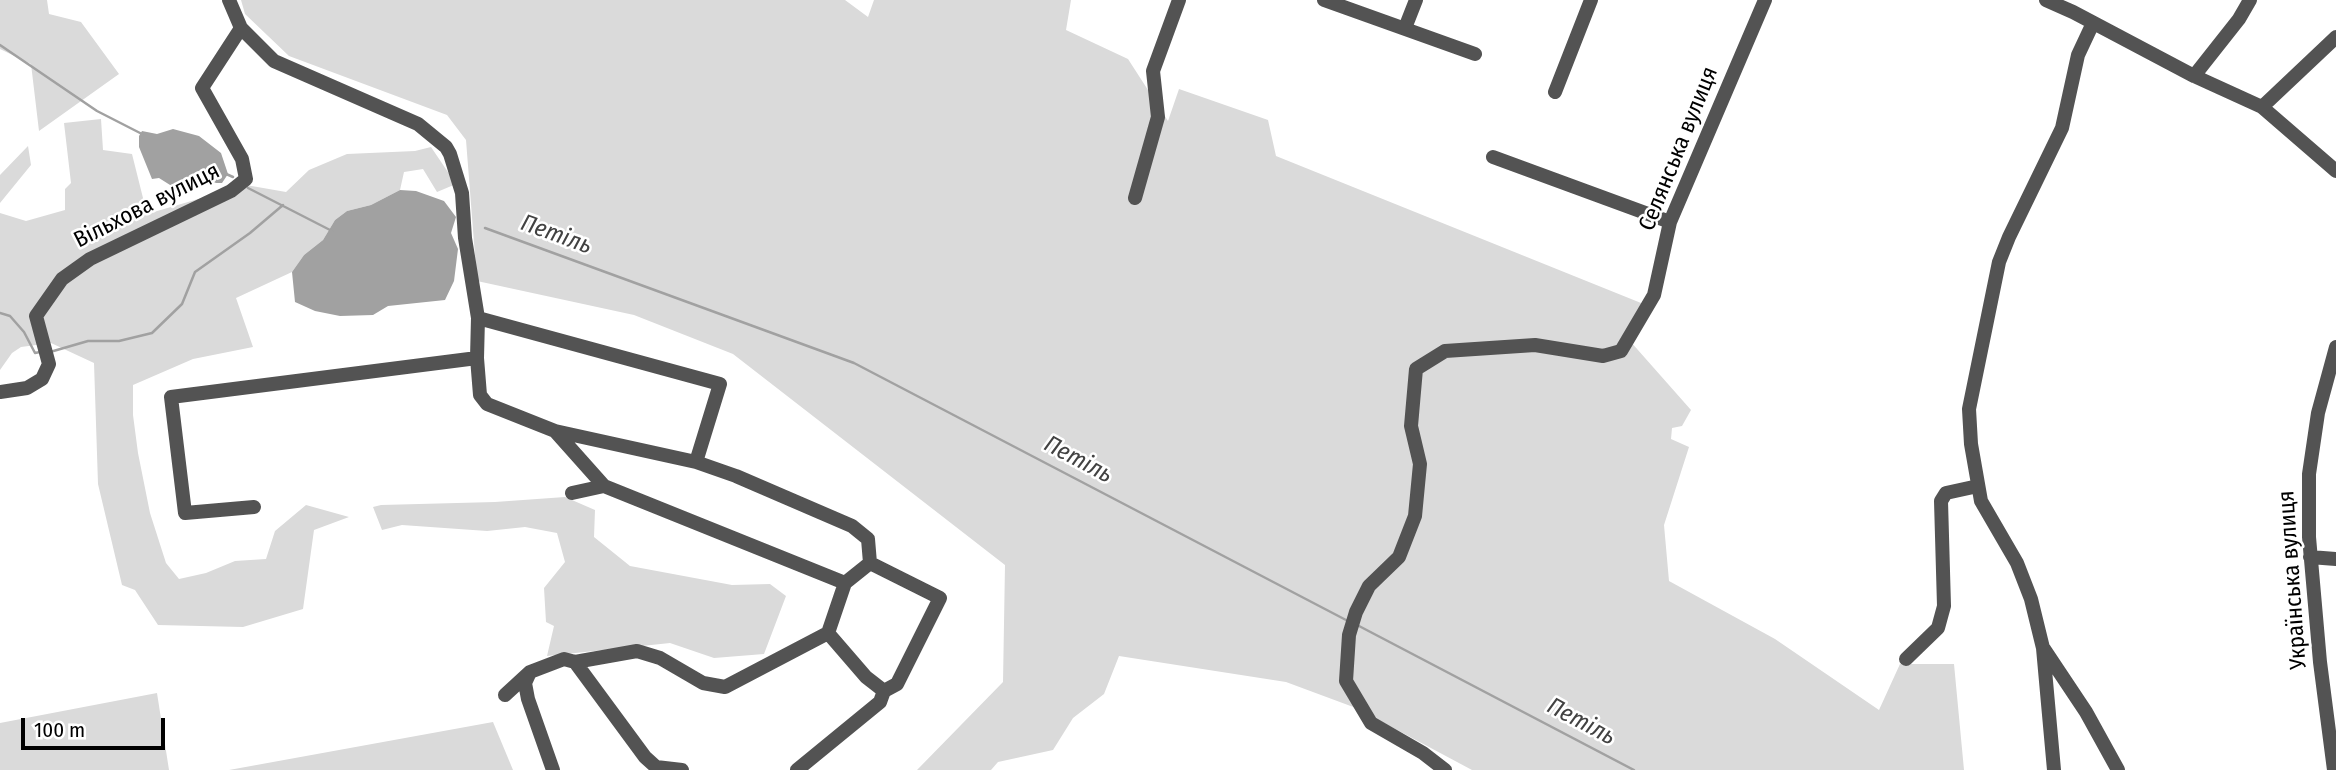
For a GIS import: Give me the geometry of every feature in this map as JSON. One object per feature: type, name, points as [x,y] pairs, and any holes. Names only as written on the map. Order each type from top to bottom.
[{"type":"street","points":[[229,0],[241,28],[274,61],[418,124],[446,147],[462,193],[465,238],[478,318],[480,395],[487,404],[555,431],[696,462],[736,476],[852,526],[868,539],[870,563]]},
{"type":"street","points":[[1135,198],[1158,117],[1153,71],[1179,0]]},
{"type":"street","points":[[1324,0],[1475,54]]},
{"type":"street","points":[[1405,28],[1416,0]]},
{"type":"street","points":[[1555,92],[1591,0]]},
{"type":"street","name":"Селянська вулиця","points":[[1445,770],[1423,753],[1371,723],[1346,681],[1349,635],[1356,612],[1369,586],[1399,557],[1415,516],[1420,464],[1411,426],[1416,369],[1445,351],[1535,345],[1603,356],[1621,351],[1654,296],[1670,222],[1765,0]]},
{"type":"street","points":[[2046,0],[2194,76],[2262,107],[2336,171]]},
{"type":"street","points":[[2194,76],[2239,19],[2250,0]]},
{"type":"street","points":[[2054,770],[2043,648],[2031,598],[2017,563],[1981,501],[1971,444],[1969,409],[1999,262],[2062,128],[2078,55],[2093,23]]},
{"type":"street","name":"Вільхова вулиця","points":[[0,392],[27,388],[42,379],[49,364],[36,316],[62,279],[90,259],[232,191],[246,178],[242,159],[202,88],[241,28]]},
{"type":"street","points":[[2262,107],[2336,37]]},
{"type":"street","points":[[1493,157],[1670,222]]},
{"type":"street","points":[[478,318],[720,384],[696,462]]},
{"type":"street","name":"Українська вулиця","points":[[2334,770],[2309,557],[2309,474],[2318,413],[2336,347]]},
{"type":"street","points":[[254,507],[185,513],[170,397],[477,358]]},
{"type":"street","points":[[555,431],[604,486],[845,583]]},
{"type":"street","points":[[572,493],[604,486]]},
{"type":"street","points":[[1906,659],[1938,628],[1944,606],[1941,501],[1946,493],[1978,486]]},
{"type":"street","points":[[2309,557],[2336,559]]},
{"type":"street","points":[[505,695],[530,672],[564,659],[575,662],[637,651],[660,658],[703,683],[725,687],[828,634],[845,583],[870,563]]},
{"type":"street","points":[[797,770],[880,702],[884,691],[897,684],[940,598],[870,563]]},
{"type":"street","points":[[828,634],[866,677],[884,691]]},
{"type":"street","points":[[2043,648],[2087,712],[2118,770]]},
{"type":"street","points":[[575,662],[645,757],[656,767],[682,770]]},
{"type":"street","points":[[530,672],[525,683],[528,699],[553,770]]},
{"type":"shaded area","points":[[0,0],[47,0],[49,14],[81,22],[119,74],[39,131],[31,64],[0,49]]},
{"type":"shaded area","points":[[241,0],[845,0],[868,17],[874,0],[1071,0],[1066,30],[1128,59],[1168,121],[1179,89],[1268,120],[1276,156],[1646,305],[1630,341],[1691,410],[1682,426],[1672,428],[1671,439],[1689,447],[1664,525],[1669,581],[1775,639],[1879,710],[1900,664],[1954,664],[1964,770],[1472,770],[1356,708],[1286,682],[1119,656],[1104,694],[1073,718],[1053,750],[998,762],[991,770],[917,770],[1003,682],[1005,565],[733,354],[634,315],[477,281],[466,140],[447,115],[289,56],[245,14]]},
{"type":"shaded area","points":[[101,119],[103,150],[132,154],[147,214],[246,185],[286,192],[309,170],[347,154],[415,151],[431,147],[456,184],[437,192],[423,169],[404,172],[400,190],[371,205],[347,211],[335,220],[323,240],[304,255],[292,272],[236,298],[253,347],[193,359],[133,385],[133,415],[138,453],[150,513],[166,563],[179,579],[206,573],[235,561],[266,559],[275,531],[306,505],[349,517],[314,530],[303,609],[243,627],[158,625],[135,590],[122,585],[98,484],[94,363],[51,343],[21,347],[12,353],[0,370],[0,213],[26,221],[65,210],[65,189],[71,183],[64,123]]},
{"type":"shaded area","points":[[173,129],[199,136],[221,153],[228,174],[222,183],[201,176],[178,190],[159,178],[152,179],[139,147],[139,136],[142,131],[157,134]]},
{"type":"shaded area","points":[[28,146],[31,165],[0,203],[0,175]]},
{"type":"shaded area","points":[[400,190],[416,191],[444,201],[456,217],[451,233],[458,249],[454,281],[445,300],[388,306],[373,315],[340,316],[315,311],[295,302],[292,272],[304,255],[323,240],[335,220],[347,211],[371,205]]},
{"type":"shaded area","points":[[565,497],[595,510],[594,537],[630,566],[732,585],[770,584],[786,596],[764,654],[714,658],[670,643],[547,656],[554,626],[546,622],[544,588],[565,562],[557,533],[525,527],[487,531],[402,525],[382,530],[373,507]]},
{"type":"shaded area","points":[[157,693],[169,770],[0,770],[0,723]]},
{"type":"shaded area","points":[[493,722],[513,770],[229,770]]},
{"type":"waterway","points":[[0,45],[97,111],[142,134]]},
{"type":"waterway","name":"Петіль","points":[[224,173],[233,177]]},
{"type":"waterway","name":"Петіль","points":[[248,188],[332,231]]},
{"type":"waterway","name":"Петіль","points":[[50,352],[88,341],[119,341],[152,333],[182,304],[195,272],[250,233],[283,205]]},
{"type":"waterway","name":"Петіль","points":[[485,228],[854,363],[1346,620]]},
{"type":"waterway","name":"Петіль","points":[[0,313],[10,316],[24,332],[35,353],[40,352]]},
{"type":"waterway","name":"Петіль","points":[[1359,626],[1634,770]]}]
